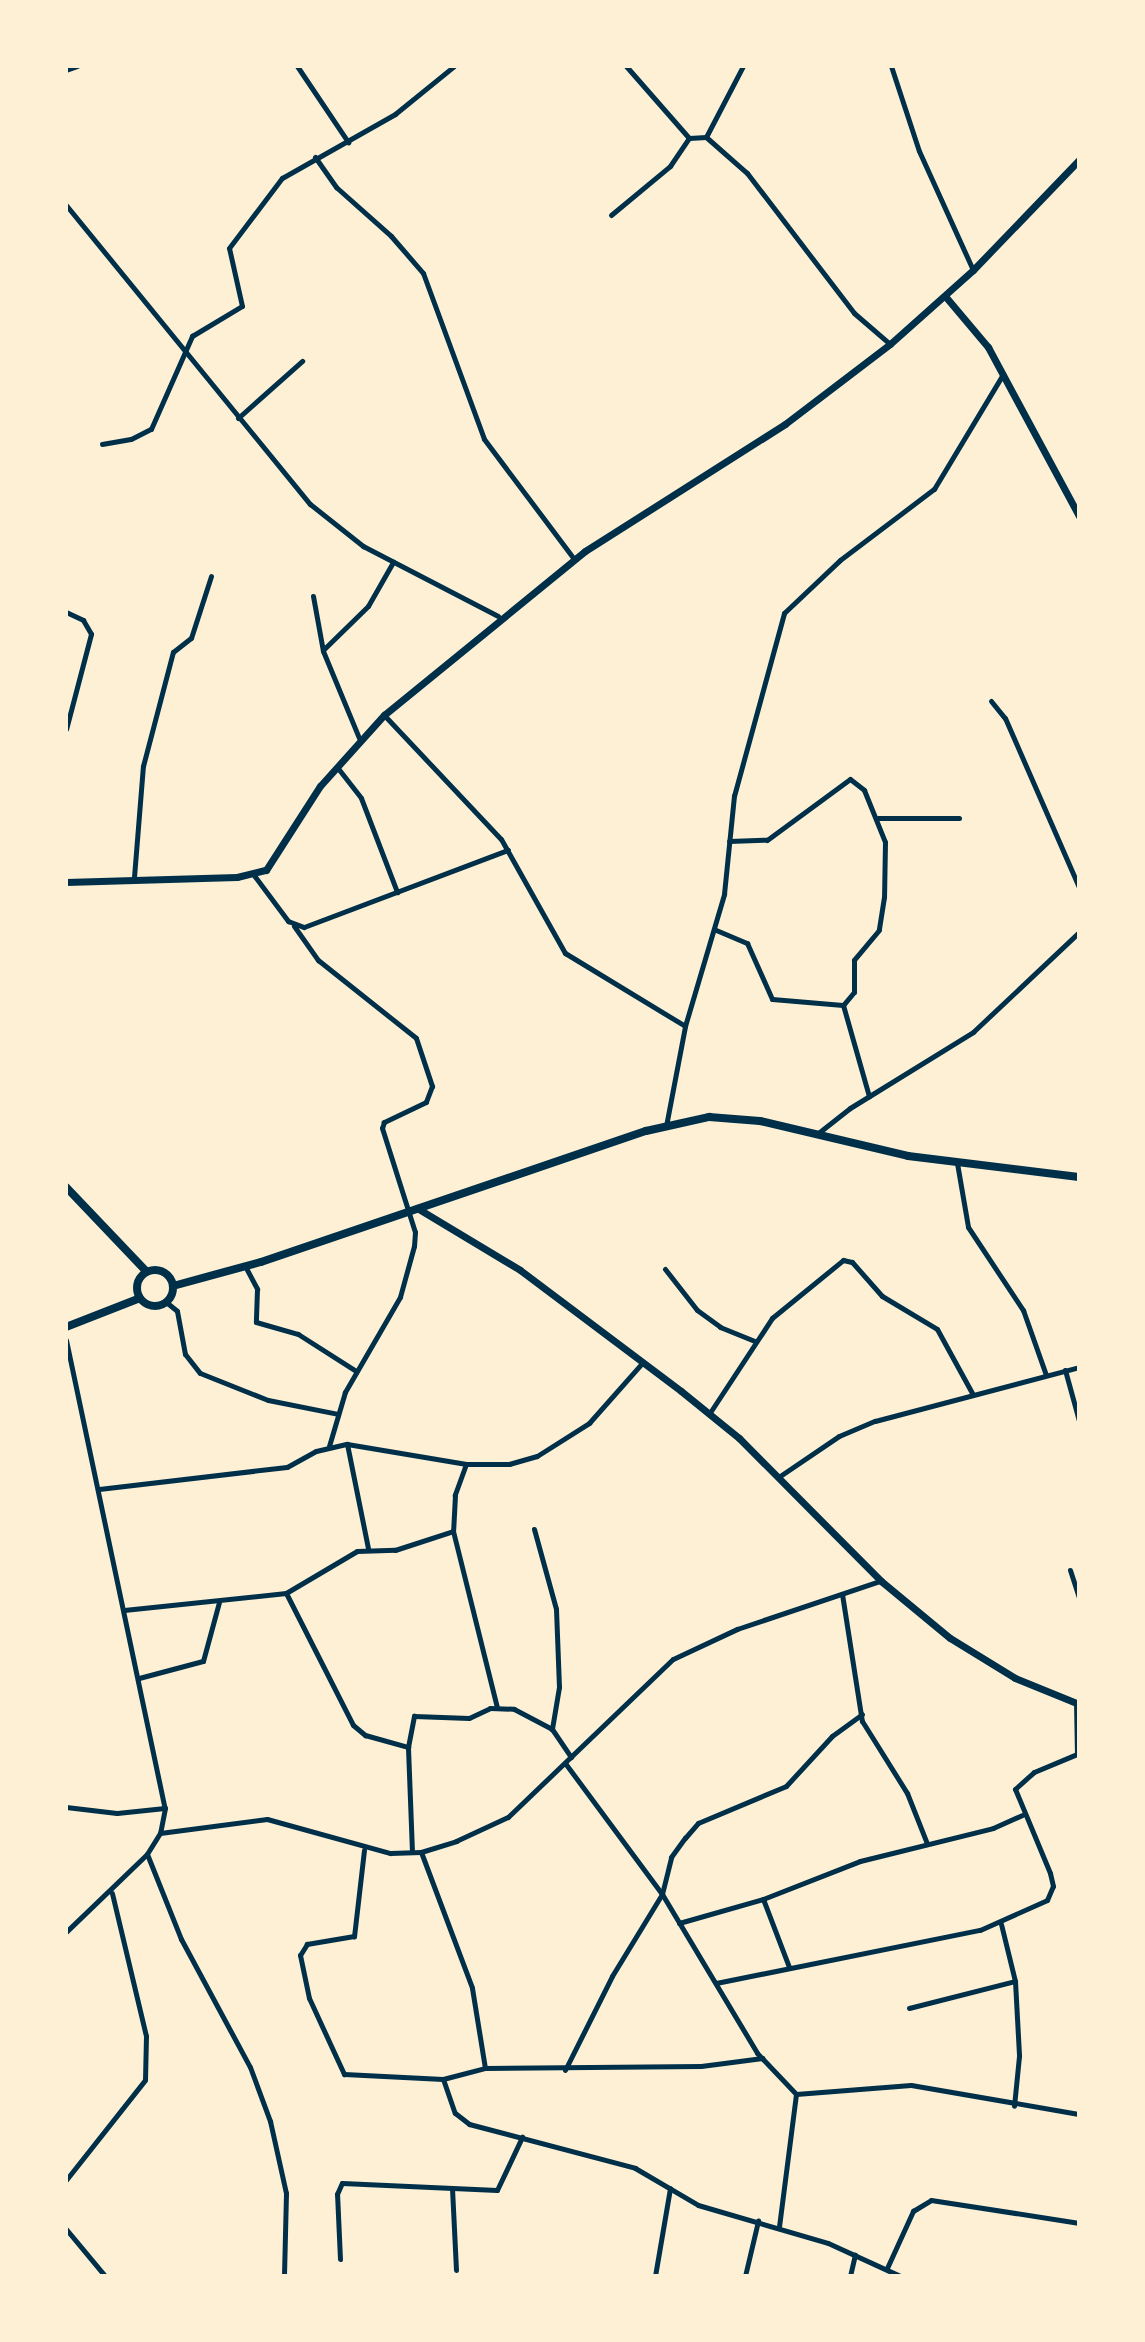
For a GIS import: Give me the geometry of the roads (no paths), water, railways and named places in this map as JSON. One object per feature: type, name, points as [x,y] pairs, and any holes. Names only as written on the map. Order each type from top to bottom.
[{"type":"main road","points":[[173,1286],[245,1266],[666,1126],[726,1117],[957,1163],[1079,1177]]},
{"type":"main road","points":[[66,1187],[147,1272],[164,1272],[173,1286]]},
{"type":"main road","points":[[147,1272],[137,1286],[140,1298],[152,1305],[166,1302],[173,1286]]},
{"type":"main road","points":[[66,1327],[140,1298]]},
{"type":"street","points":[[66,70],[77,66]]},
{"type":"street","points":[[297,66],[348,142]]},
{"type":"street","points":[[102,444],[131,439],[151,429],[192,336],[242,306],[241,282],[228,255],[234,237],[282,178],[395,114],[454,66]]},
{"type":"street","points":[[626,66],[689,138]]},
{"type":"street","points":[[706,137],[743,66]]},
{"type":"street","points":[[891,66],[919,151],[973,270]]},
{"type":"street","points":[[689,138],[706,137],[747,173],[854,313],[890,344]]},
{"type":"street","points":[[611,215],[670,166],[689,138]]},
{"type":"street","points":[[315,157],[336,187],[397,242],[423,273],[484,439],[574,559]]},
{"type":"street","points":[[66,882],[253,874],[276,860],[337,767],[359,738],[384,715],[498,616],[574,559],[785,424],[890,344],[973,270],[1079,160]]},
{"type":"street","points":[[66,205],[184,355],[310,504],[346,535],[498,616]]},
{"type":"street","points":[[945,296],[988,347],[1079,516]]},
{"type":"street","points":[[238,418],[302,361]]},
{"type":"street","points":[[666,1126],[685,1026],[716,930],[734,796],[784,613],[840,560],[934,489],[1002,376]]},
{"type":"street","points":[[323,651],[368,606],[393,562]]},
{"type":"street","points":[[134,877],[143,766],[173,652],[191,638],[211,576]]},
{"type":"street","points":[[313,596],[323,651],[359,738]]},
{"type":"street","points":[[66,612],[83,620],[91,634],[66,729]]},
{"type":"street","points":[[991,701],[1005,718],[1079,887]]},
{"type":"street","points":[[384,715],[508,850],[543,922],[565,953],[685,1026]]},
{"type":"street","points":[[337,767],[361,798],[397,892]]},
{"type":"street","points":[[729,841],[767,840],[850,779],[864,790],[878,818],[887,863],[879,930],[854,960],[854,992],[843,1005]]},
{"type":"street","points":[[878,818],[959,818]]},
{"type":"street","points":[[294,926],[304,927],[508,850]]},
{"type":"street","points":[[253,874],[318,960],[405,1027],[424,1053],[432,1095],[384,1122],[382,1128],[404,1212],[415,1232],[400,1297],[356,1371],[329,1446]]},
{"type":"street","points":[[716,930],[747,943],[772,999],[843,1005]]},
{"type":"street","points":[[816,1135],[869,1096],[973,1032],[1079,932]]},
{"type":"street","points":[[843,1005],[869,1096]]},
{"type":"street","points":[[957,1163],[968,1227],[1027,1317],[1046,1375]]},
{"type":"street","points":[[417,1208],[520,1270],[709,1414],[780,1476],[881,1581],[977,1656],[1078,1704],[1077,1754],[1020,1781],[1015,1789],[1022,1815],[1050,1873],[1052,1893],[1031,1912],[1001,1924],[716,1983]]},
{"type":"street","points":[[709,1414],[755,1341],[787,1303],[836,1263],[852,1262],[882,1296],[937,1329],[972,1393]]},
{"type":"street","points":[[245,1266],[257,1289],[256,1322],[298,1334],[356,1371]]},
{"type":"street","points":[[665,1269],[697,1310],[720,1327],[755,1341]]},
{"type":"street","points":[[166,1302],[177,1311],[185,1354],[200,1373],[268,1400],[338,1414]]},
{"type":"street","points":[[66,1340],[165,1808],[160,1833],[147,1854],[112,1893],[66,1932]]},
{"type":"street","points":[[99,1489],[287,1467],[329,1446],[347,1444],[466,1464],[509,1464],[566,1440],[589,1423],[643,1362]]},
{"type":"street","points":[[780,1476],[839,1436],[972,1393],[1079,1367]]},
{"type":"street","points":[[1065,1370],[1079,1421]]},
{"type":"street","points":[[347,1444],[368,1548]]},
{"type":"street","points":[[466,1464],[455,1495],[453,1531],[497,1707]]},
{"type":"street","points":[[534,1529],[556,1609],[559,1687],[552,1729]]},
{"type":"street","points":[[124,1610],[150,1603],[219,1602],[286,1593],[368,1548],[395,1550],[453,1531]]},
{"type":"street","points":[[1070,1570],[1079,1598]]},
{"type":"street","points":[[160,1833],[267,1819],[364,1850],[421,1852],[508,1817],[673,1659],[715,1637],[881,1581]]},
{"type":"street","points":[[286,1593],[353,1725],[365,1735],[408,1747]]},
{"type":"street","points":[[842,1594],[862,1714],[870,1738],[907,1793],[926,1841]]},
{"type":"street","points":[[139,1678],[203,1661],[219,1602]]},
{"type":"street","points":[[412,1852],[408,1747],[411,1721],[418,1714],[469,1718],[497,1707],[534,1717],[552,1729],[571,1757]]},
{"type":"street","points":[[565,2070],[605,1988],[662,1894],[671,1857],[698,1823],[786,1786],[832,1736],[862,1714]]},
{"type":"street","points":[[565,1763],[662,1894],[762,2058],[796,2094]]},
{"type":"street","points":[[66,1807],[117,1813],[165,1808]]},
{"type":"street","points":[[679,1923],[763,1899],[926,1841],[993,1828],[1022,1815]]},
{"type":"street","points":[[364,1850],[354,1936],[301,1948],[309,1998],[344,2074],[443,2079],[485,2068],[565,2070],[762,2058]]},
{"type":"street","points":[[421,1852],[470,1979],[485,2068]]},
{"type":"street","points":[[147,1854],[181,1939],[250,2067],[270,2121],[286,2193],[284,2276]]},
{"type":"street","points":[[66,2180],[145,2080],[146,2036],[112,1893]]},
{"type":"street","points":[[763,1899],[789,1967]]},
{"type":"street","points":[[1001,1924],[1015,1981],[1019,2056],[1014,2106]]},
{"type":"street","points":[[909,2008],[1015,1981]]},
{"type":"street","points":[[443,2079],[455,2113],[469,2124],[612,2160],[712,2210],[779,2226],[887,2268],[900,2276]]},
{"type":"street","points":[[796,2094],[911,2085],[1014,2106],[1079,2114]]},
{"type":"street","points":[[779,2226],[796,2094]]},
{"type":"street","points":[[340,2259],[337,2194],[342,2183],[487,2192],[502,2187],[522,2137]]},
{"type":"street","points":[[452,2188],[456,2270]]},
{"type":"street","points":[[655,2276],[670,2188]]},
{"type":"street","points":[[887,2268],[913,2211],[931,2200],[1079,2223]]},
{"type":"street","points":[[745,2276],[758,2221]]},
{"type":"street","points":[[66,2229],[105,2276]]},
{"type":"street","points":[[850,2276],[855,2255]]}]
